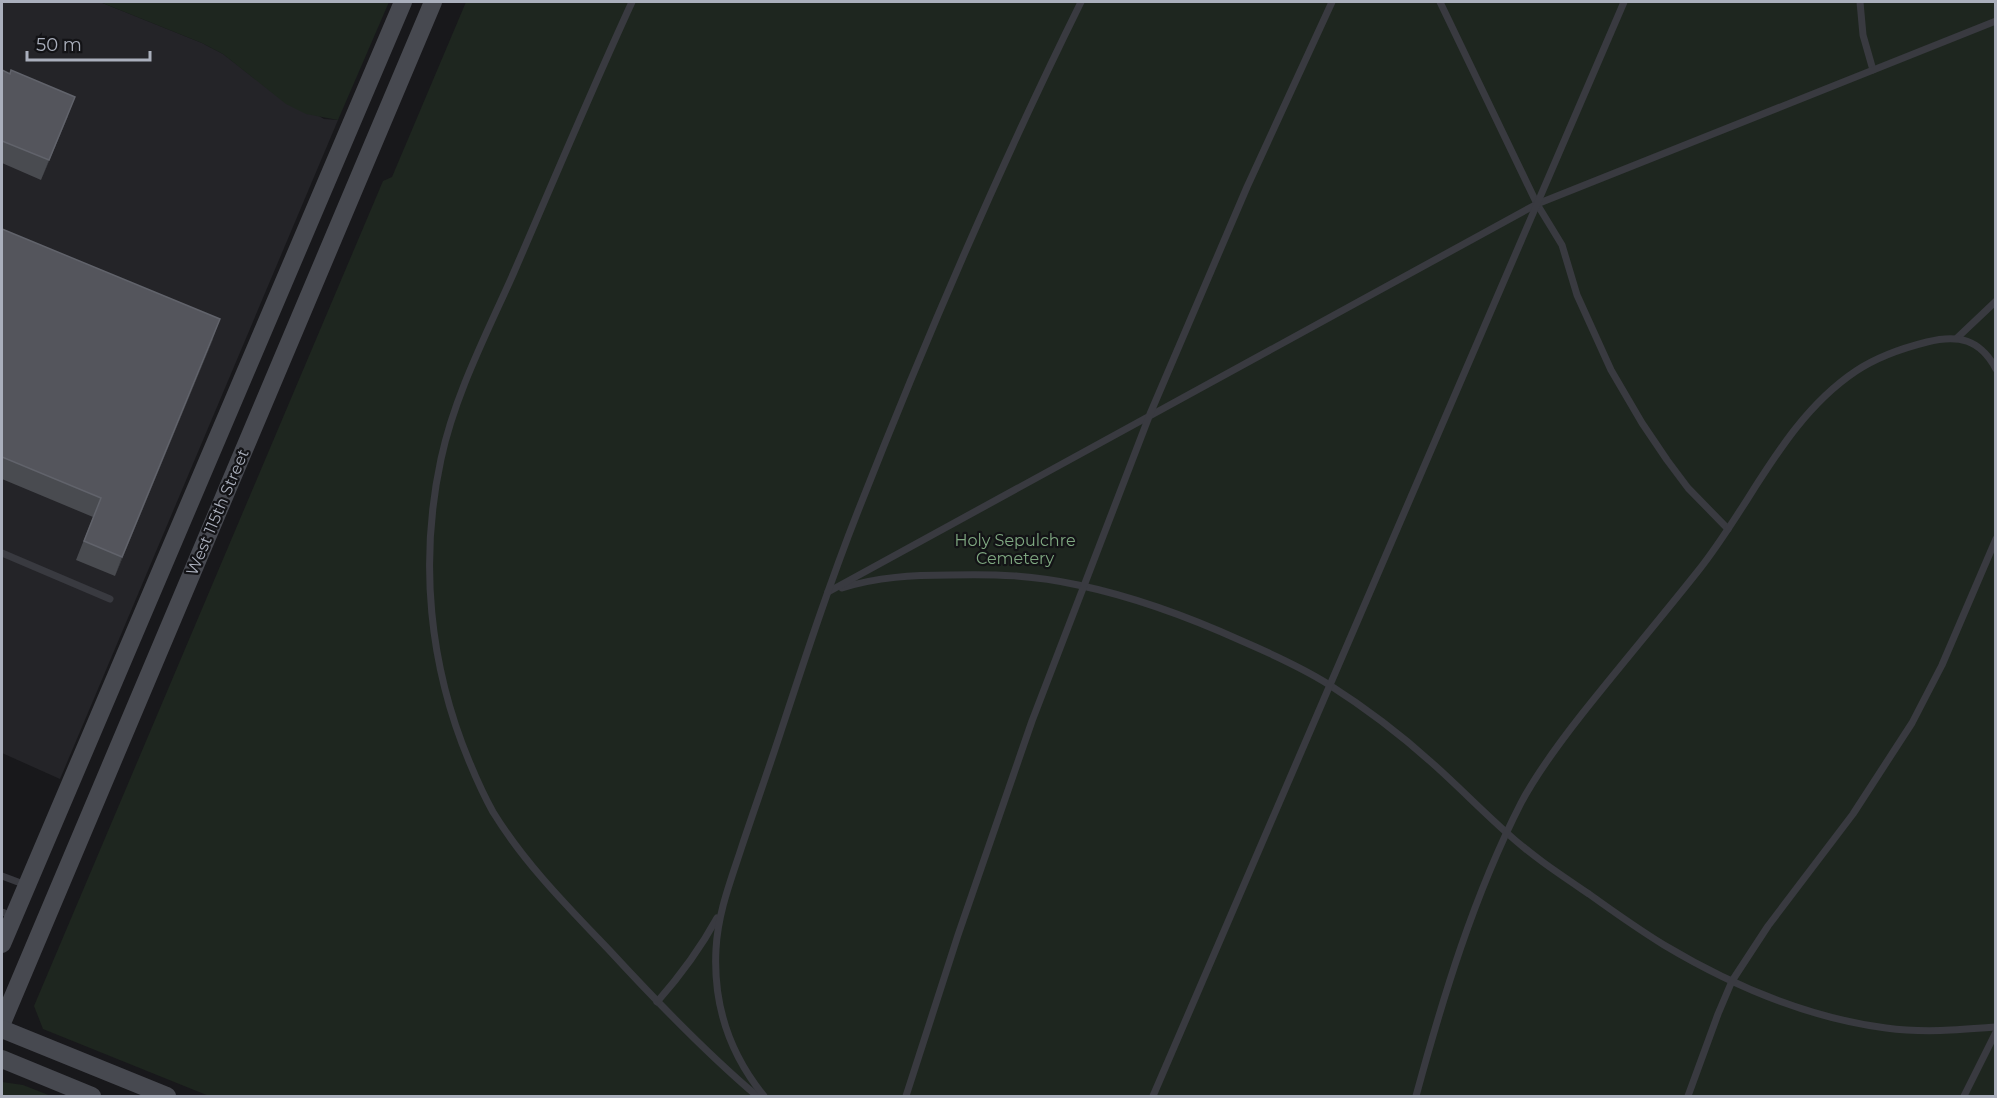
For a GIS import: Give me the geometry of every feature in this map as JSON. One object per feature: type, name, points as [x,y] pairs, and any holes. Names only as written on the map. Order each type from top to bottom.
[{"type":"street","name":"West 115th Street","points":[[2,944],[7,914],[26,885],[403,2]]},
{"type":"street","name":"West 115th Street","points":[[2,1023],[433,2]]},
{"type":"street","points":[[2,1029],[167,1096]]},
{"type":"street","points":[[2,1059],[92,1096]]},
{"type":"lane","points":[[632,2],[480,350],[455,413],[441,458],[430,529],[429,566],[435,644],[441,678],[463,746],[492,810],[528,862],[657,1002],[716,1061],[758,1096]]},
{"type":"lane","points":[[657,1002],[681,975],[701,947],[720,913],[828,592],[858,511],[984,206],[1081,2]]},
{"type":"lane","points":[[906,1095],[958,934],[1028,732],[1150,414],[1247,187],[1332,2]]},
{"type":"lane","points":[[1440,2],[1537,204],[1562,245],[1577,295],[1598,344],[1626,396],[1667,460],[1689,488],[1728,529]]},
{"type":"lane","points":[[1153,1096],[1624,2]]},
{"type":"lane","points":[[1860,2],[1863,35],[1873,70]]},
{"type":"lane","points":[[828,592],[1537,204],[1995,21]]},
{"type":"lane","points":[[1957,338],[1995,301]]},
{"type":"lane","points":[[1416,1096],[1438,1016],[1478,901],[1506,833],[1523,800],[1566,735],[1702,567],[1792,435],[1822,399],[1840,383],[1858,370],[1906,348],[1944,338],[1957,338],[1969,341],[1981,348],[1995,369]]},
{"type":"lane","points":[[1688,1096],[1732,981],[1768,926],[1853,814],[1912,723],[1942,665],[1995,539]]},
{"type":"lane","points":[[2,553],[110,599]]},
{"type":"lane","points":[[828,592],[869,580],[916,575],[1008,574],[1043,577],[1119,594],[1205,624],[1281,658],[1330,685],[1415,748],[1506,833],[1535,856],[1644,933],[1732,981],[1806,1009],[1861,1024],[1940,1031],[1995,1027]]},
{"type":"lane","points":[[2,876],[26,885]]},
{"type":"lane","points":[[720,913],[715,969],[716,990],[721,1011],[737,1056],[764,1096]]},
{"type":"lane","points":[[1964,1096],[1995,1032]]},
{"type":"shaded area","points":[[2,2],[100,2],[202,43],[223,54],[254,78],[324,119],[338,120],[60,779],[2,753]]},
{"type":"green space","points":[[100,2],[389,2],[338,120],[306,114],[286,104],[223,54],[202,43]]},
{"type":"green space","name":"Holy Sepulchre Cemetery","points":[[466,2],[1995,2],[1995,1096],[209,1096],[43,1029],[34,1006],[383,181],[392,177]]},
{"type":"green space","points":[[2,1082],[23,1085],[51,1096],[2,1096]]},
{"type":"building","points":[[2,70],[10,74],[11,70],[75,97],[49,160],[2,141]]},
{"type":"building","points":[[2,229],[220,319],[122,557],[84,541],[101,498],[2,457]]}]
